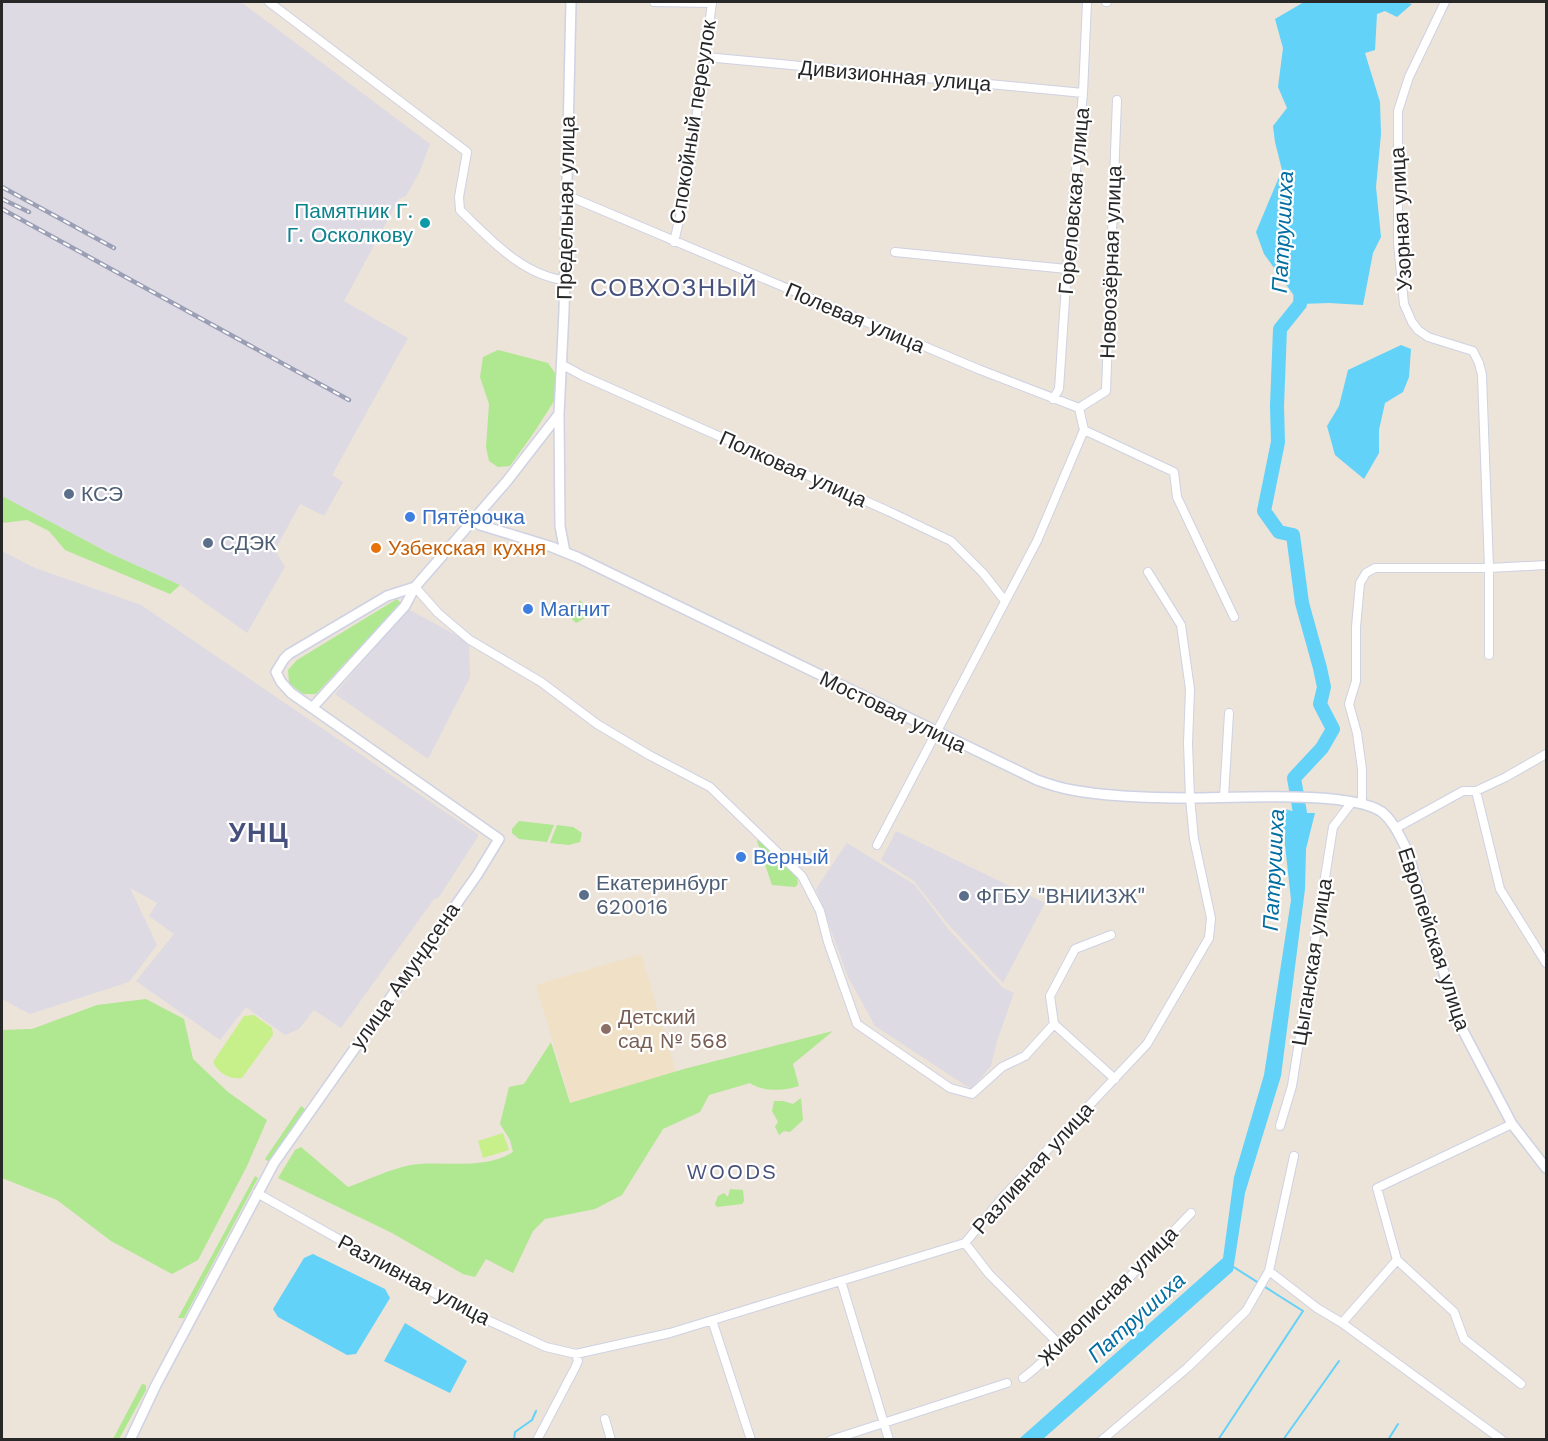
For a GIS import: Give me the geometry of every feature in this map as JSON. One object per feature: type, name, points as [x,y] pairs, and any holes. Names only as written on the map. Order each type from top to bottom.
[{"type":"street","points":[[269,2],[467,152],[459,197],[460,210],[521,264],[552,278],[564,280]]},
{"type":"street","name":"Предельная улица","points":[[565,552],[560,526],[559,414],[571,2]]},
{"type":"street","points":[[654,2],[712,3]]},
{"type":"street","name":"Гореловская улица","points":[[1053,399],[1059,388],[1083,93],[1087,2]]},
{"type":"street","name":"Узорная улица","points":[[1445,2],[1409,77],[1398,111],[1398,243],[1404,304],[1412,322],[1428,337],[1473,351],[1482,375],[1490,568],[1489,655]]},
{"type":"street","name":"Спокойный переулок","points":[[674,242],[687,186],[712,3]]},
{"type":"street","name":"Дивизионная улица","points":[[706,57],[1083,93]]},
{"type":"street","name":"Новоозёрная улица","points":[[1079,408],[1106,391],[1117,100]]},
{"type":"street","name":"Полевая улица","points":[[566,195],[674,242],[1079,408]]},
{"type":"street","points":[[895,252],[1067,269]]},
{"type":"street","name":"Полковая улица","points":[[561,364],[951,541],[983,573],[1005,601]]},
{"type":"street","points":[[877,845],[1037,541],[1084,430],[1079,408]]},
{"type":"street","points":[[312,708],[405,606],[415,587],[507,481],[559,414]]},
{"type":"street","points":[[1084,430],[1174,472],[1177,498],[1234,617]]},
{"type":"street","name":"Мостовая улица","points":[[474,520],[480,525],[565,552],[1037,780],[1072,790],[1095,793],[1190,798],[1277,797],[1337,800]]},
{"type":"street","points":[[1362,804],[1362,769],[1357,733],[1349,704],[1356,681],[1356,627],[1360,583],[1366,573],[1375,568],[1490,568],[1546,565]]},
{"type":"street","name":"Разливная улица","points":[[257,1193],[457,1306],[546,1347],[576,1354],[670,1333],[965,1244],[1004,1197],[1147,1044],[1209,938],[1211,918],[1194,838],[1190,798],[1188,743],[1190,689],[1181,625],[1148,572]]},
{"type":"street","points":[[415,587],[438,613],[471,640],[541,682],[597,724],[710,787],[802,876],[820,912],[828,942],[857,1024],[950,1088],[972,1094],[1002,1067],[1025,1056],[1054,1024]]},
{"type":"street","name":"улица Амундсена","points":[[136,1430],[171,1355],[274,1163],[477,875],[499,838],[291,693],[276,672],[289,654],[387,596],[415,587]]},
{"type":"street","points":[[1224,797],[1229,713]]},
{"type":"street","points":[[1396,828],[1463,790],[1476,791],[1546,754]]},
{"type":"street","points":[[1476,791],[1500,889],[1546,963]]},
{"type":"street","name":"Европейская улица","points":[[1337,800],[1362,804],[1382,812],[1396,828],[1417,879],[1459,1023],[1512,1124],[1546,1168]]},
{"type":"street","name":"Цыганская улица","points":[[1280,1126],[1292,1086],[1333,827],[1352,802]]},
{"type":"street","points":[[1111,935],[1075,949],[1050,996],[1054,1024],[1115,1079]]},
{"type":"street","points":[[1512,1124],[1377,1188],[1397,1260],[1454,1312],[1464,1339],[1521,1384]]},
{"type":"street","points":[[1102,1440],[1187,1368],[1246,1311],[1269,1271],[1294,1156]]},
{"type":"street","name":"Живописная улица","points":[[1023,1378],[1059,1344],[1077,1332],[1191,1213]]},
{"type":"street","points":[[965,1244],[989,1274],[1059,1344]]},
{"type":"street","points":[[1342,1323],[1397,1260]]},
{"type":"street","points":[[1269,1271],[1502,1440]]},
{"type":"street","points":[[841,1281],[889,1440]]},
{"type":"street","points":[[712,1320],[751,1440]]},
{"type":"street","points":[[537,1440],[576,1368],[578,1361],[576,1354]]},
{"type":"street","points":[[831,1440],[1007,1383]]},
{"type":"street","points":[[605,1419],[611,1440]]},
{"type":"street","points":[[124,1440],[136,1430]]},
{"type":"street","points":[[129,1440],[136,1430]]},
{"type":"shaded area","points":[[2,2],[241,2],[430,144],[420,171],[406,196],[399,199],[344,301],[408,338],[332,475],[343,482],[324,516],[300,504],[275,550],[285,567],[247,633],[180,585],[109,553],[2,496]]},
{"type":"shaded area","points":[[2,551],[35,568],[141,605],[479,835],[439,897],[434,899],[341,1028],[314,1010],[299,1029],[285,1035],[246,1007],[220,1040],[136,981],[174,934],[149,916],[157,903],[130,888],[157,945],[129,982],[30,1014],[2,999]]},
{"type":"shaded area","points":[[408,609],[469,642],[470,677],[428,759],[335,694]]},
{"type":"shaded area","points":[[896,831],[1045,903],[1003,983],[947,923],[914,881],[881,860]]},
{"type":"shaded area","points":[[847,843],[915,885],[949,930],[1003,988],[1014,993],[991,1066],[971,1089],[875,1026],[848,977],[816,889]]},
{"type":"shaded area","name":"Детский сад № 568","points":[[641,954],[676,1072],[571,1103],[536,985]]},
{"type":"green space","points":[[498,350],[548,363],[555,373],[556,398],[510,466],[498,467],[489,461],[486,447],[489,404],[480,377],[483,357]]},
{"type":"green space","points":[[2,496],[109,553],[180,585],[170,594],[65,550],[49,531],[27,520],[2,523]]},
{"type":"green space","points":[[397,599],[401,603],[316,694],[303,694],[289,683],[288,670],[297,660]]},
{"type":"green space","points":[[580,600],[591,615],[576,623],[571,618]]},
{"type":"green space","points":[[519,821],[554,825],[547,842],[519,839],[512,833],[512,829]]},
{"type":"green space","points":[[557,825],[573,827],[582,833],[580,842],[569,845],[550,843]]},
{"type":"green space","points":[[758,839],[762,840],[797,878],[798,884],[795,887],[772,885]]},
{"type":"green space","points":[[146,999],[184,1019],[193,1059],[228,1092],[267,1120],[247,1166],[198,1260],[172,1274],[111,1241],[57,1200],[2,1178],[2,1030],[32,1029],[97,1005]]},
{"type":"green space","points":[[254,1015],[272,1028],[273,1035],[242,1078],[229,1077],[213,1062],[244,1016]]},
{"type":"green space","points":[[833,1031],[793,1064],[799,1086],[774,1090],[750,1083],[709,1095],[700,1112],[663,1129],[622,1195],[595,1209],[545,1219],[533,1231],[513,1273],[486,1259],[475,1277],[463,1274],[392,1233],[278,1178],[295,1150],[301,1147],[348,1187],[411,1165],[476,1163],[501,1158],[513,1152],[510,1140],[500,1124],[509,1087],[524,1084],[551,1042],[570,1103],[684,1069]]},
{"type":"green space","points":[[801,1098],[803,1120],[790,1132],[784,1131],[779,1135],[775,1127],[778,1122],[772,1111],[774,1101],[793,1104]]},
{"type":"green space","points":[[301,1106],[305,1109],[269,1162],[265,1159]]},
{"type":"green space","points":[[503,1133],[509,1150],[483,1158],[478,1141]]},
{"type":"green space","points":[[255,1176],[258,1178],[184,1318],[178,1318]]},
{"type":"green space","points":[[730,1189],[743,1190],[742,1204],[717,1207],[715,1204],[718,1196],[724,1193],[728,1197]]},
{"type":"green space","points":[[142,1384],[146,1385],[146,1390],[119,1439],[113,1439]]},
{"type":"water","points":[[1304,2],[1404,2],[1412,4],[1397,17],[1385,11],[1377,14],[1375,50],[1365,53],[1380,102],[1381,134],[1376,187],[1381,237],[1373,253],[1363,305],[1300,304],[1264,254],[1256,232],[1282,170],[1273,126],[1287,108],[1278,87],[1283,48],[1275,19]]},
{"type":"water","points":[[1401,345],[1411,349],[1409,377],[1403,392],[1385,403],[1379,430],[1379,453],[1364,479],[1335,455],[1327,426],[1339,406],[1348,370]]},
{"type":"water","points":[[1281,808],[1300,813],[1315,813],[1306,849],[1305,889],[1281,1076],[1245,1193],[1233,1271],[1043,1439],[1019,1439],[1223,1258],[1234,1177],[1264,1075],[1291,900]]},
{"type":"water","points":[[313,1254],[385,1289],[390,1298],[356,1354],[347,1355],[278,1317],[273,1309],[304,1258]]},
{"type":"water","points":[[405,1323],[467,1361],[450,1393],[384,1361]]},
{"type":"waterway","name":"Патрушиха","points":[[1300,830],[1300,813],[1294,778],[1322,748],[1333,729],[1320,704],[1324,687],[1302,603],[1293,535],[1279,532],[1264,511],[1278,442],[1280,329],[1300,304],[1301,286]]},
{"type":"waterway","points":[[1218,1440],[1303,1311],[1232,1266]]},
{"type":"waterway","points":[[1283,1440],[1339,1361]]},
{"type":"waterway","points":[[514,1440],[515,1432],[532,1420],[536,1411]]},
{"type":"waterway","points":[[1388,1440],[1398,1424]]},
{"type":"railway","points":[[2,187],[114,248]]},
{"type":"railway","points":[[2,199],[29,212]]},
{"type":"railway","points":[[2,209],[349,400]]},
{"type":"place","name":"Памятник Г. Г. Осколкову","points":[[425,223]]},
{"type":"place","name":"КСЭ","points":[[69,494]]},
{"type":"place","name":"Пятёрочка","points":[[410,517]]},
{"type":"place","name":"СДЭК","points":[[208,543]]},
{"type":"place","name":"Узбекская кухня","points":[[376,548]]},
{"type":"place","name":"Магнит","points":[[528,609]]},
{"type":"place","name":"Верный","points":[[741,857]]},
{"type":"place","name":"Екатеринбург 620016","points":[[584,895]]},
{"type":"place","name":"ФГБУ \"ВНИИЗЖ\"","points":[[964,896]]},
{"type":"place","name":"Детский сад № 568","points":[[606,1029]]},
{"type":"district","name":"СОВХОЗНЫЙ","points":[[674,288]]},
{"type":"district","name":"УНЦ","points":[[259,833]]},
{"type":"district","name":"WOODS","points":[[732,1171]]}]
